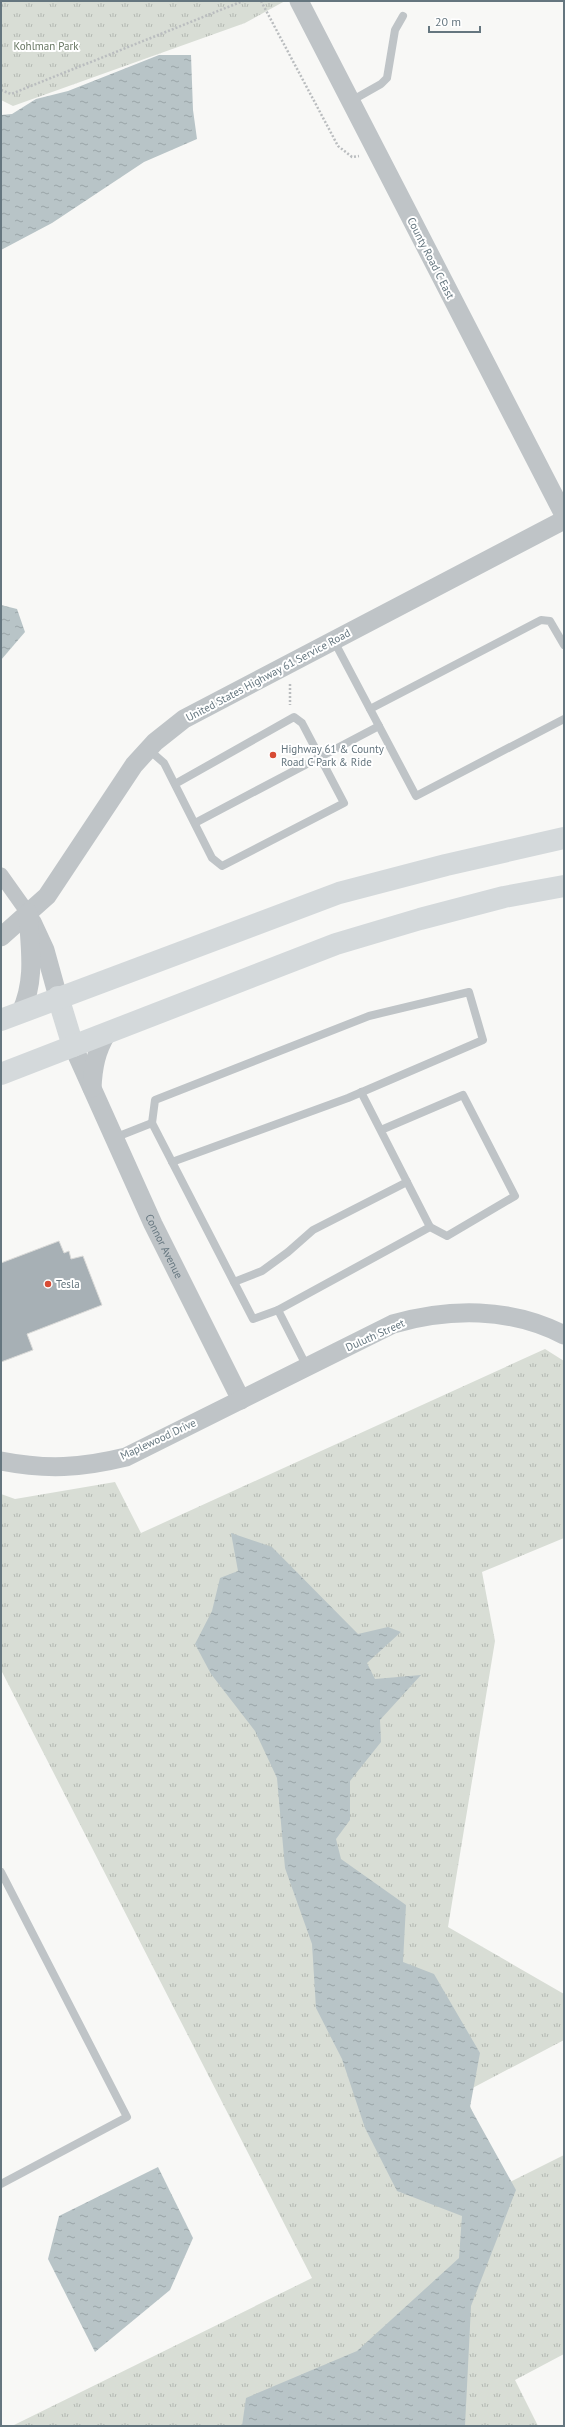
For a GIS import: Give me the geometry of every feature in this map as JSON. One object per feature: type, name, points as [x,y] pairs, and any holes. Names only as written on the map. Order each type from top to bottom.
[{"type":"main road","points":[[11,1016],[58,997],[339,893],[446,865],[564,838]]},
{"type":"main road","points":[[1,1074],[336,944],[420,919],[504,897],[564,886]]},
{"type":"main road","name":"Connor Avenue","points":[[58,997],[73,1046]]},
{"type":"street","name":"County Road C East","points":[[300,1],[564,515]]},
{"type":"street","name":"United States Highway 61 Service Road","points":[[1,937],[28,913],[55,885],[116,790],[148,749],[184,719],[564,520]]},
{"type":"street","points":[[1,875],[28,913],[45,950],[58,997]]},
{"type":"street","points":[[11,1016],[29,994],[31,976],[28,913]]},
{"type":"street","name":"Connor Avenue","points":[[92,1092],[93,1066],[98,1048],[107,1033]]},
{"type":"street","name":"Connor Avenue","points":[[73,1046],[92,1092],[153,1224],[240,1400]]},
{"type":"street","name":"Duluth Street","points":[[240,1400],[393,1324],[416,1317],[447,1313],[478,1312],[526,1320],[564,1335]]},
{"type":"street","name":"Maplewood Drive","points":[[1,1461],[30,1466],[61,1468],[92,1465],[126,1457],[240,1400]]},
{"type":"lane","points":[[351,101],[381,84],[386,78],[395,30],[403,16]]},
{"type":"lane","points":[[370,709],[541,620],[550,621],[564,645]]},
{"type":"lane","points":[[334,640],[416,796],[564,719]]},
{"type":"lane","points":[[148,749],[164,763],[212,858],[222,866],[344,803],[302,723],[294,717],[175,784]]},
{"type":"lane","points":[[195,823],[379,726]]},
{"type":"lane","points":[[172,1162],[361,1092],[483,1040],[469,992],[369,1016],[155,1100],[152,1123],[172,1162],[253,1319],[278,1310],[430,1227]]},
{"type":"lane","points":[[361,1092],[430,1227],[447,1236],[515,1196],[463,1095],[381,1130]]},
{"type":"lane","points":[[114,1138],[152,1123]]},
{"type":"lane","points":[[234,1282],[262,1271],[314,1230],[407,1182]]},
{"type":"lane","points":[[278,1310],[307,1367]]},
{"type":"lane","points":[[1,1872],[127,2117],[1,2184]]},
{"type":"path","points":[[1,90],[11,94],[243,1]]},
{"type":"path","points":[[261,1],[338,146],[352,157],[377,152]]},
{"type":"path","points":[[290,684],[290,719]]},
{"type":"green space","name":"Kohlman Park","points":[[1,1],[285,1],[245,23],[13,106],[1,100]]},
{"type":"green space","points":[[545,1349],[564,1361],[564,1538],[482,1572],[495,1641],[448,1927],[564,1994],[564,2040],[465,2092],[500,2187],[564,2155],[564,2354],[515,2380],[538,2426],[12,2426],[312,2278],[1,1670],[1,1494],[15,1499],[115,1482],[141,1533]]},
{"type":"water","points":[[159,55],[191,55],[193,110],[197,139],[144,162],[52,223],[1,250],[1,115],[12,114],[36,99],[68,91]]},
{"type":"water","points":[[1,605],[17,609],[25,632],[1,660]]},
{"type":"water","points":[[231,1533],[272,1547],[358,1634],[388,1627],[401,1632],[367,1663],[375,1679],[421,1675],[380,1720],[381,1742],[350,1781],[350,1820],[336,1839],[341,1859],[406,1905],[403,1962],[434,1974],[480,2053],[470,2107],[516,2190],[471,2306],[465,2426],[242,2426],[246,2398],[357,2351],[459,2258],[462,2216],[397,2191],[365,2128],[342,2059],[316,2008],[312,1944],[285,1868],[277,1778],[255,1731],[211,1674],[195,1644],[212,1611],[220,1578],[238,1571]]},
{"type":"water","points":[[158,2167],[193,2238],[170,2290],[95,2352],[48,2259],[59,2216]]},
{"type":"building","name":"Tesla","points":[[59,1241],[64,1253],[69,1251],[71,1259],[83,1256],[102,1305],[27,1334],[33,1350],[1,1362],[1,1263]]},
{"type":"place","name":"Highway 61 & County Road C Park & Ride","points":[[273,755]]},
{"type":"place","name":"Tesla","points":[[48,1284]]}]
